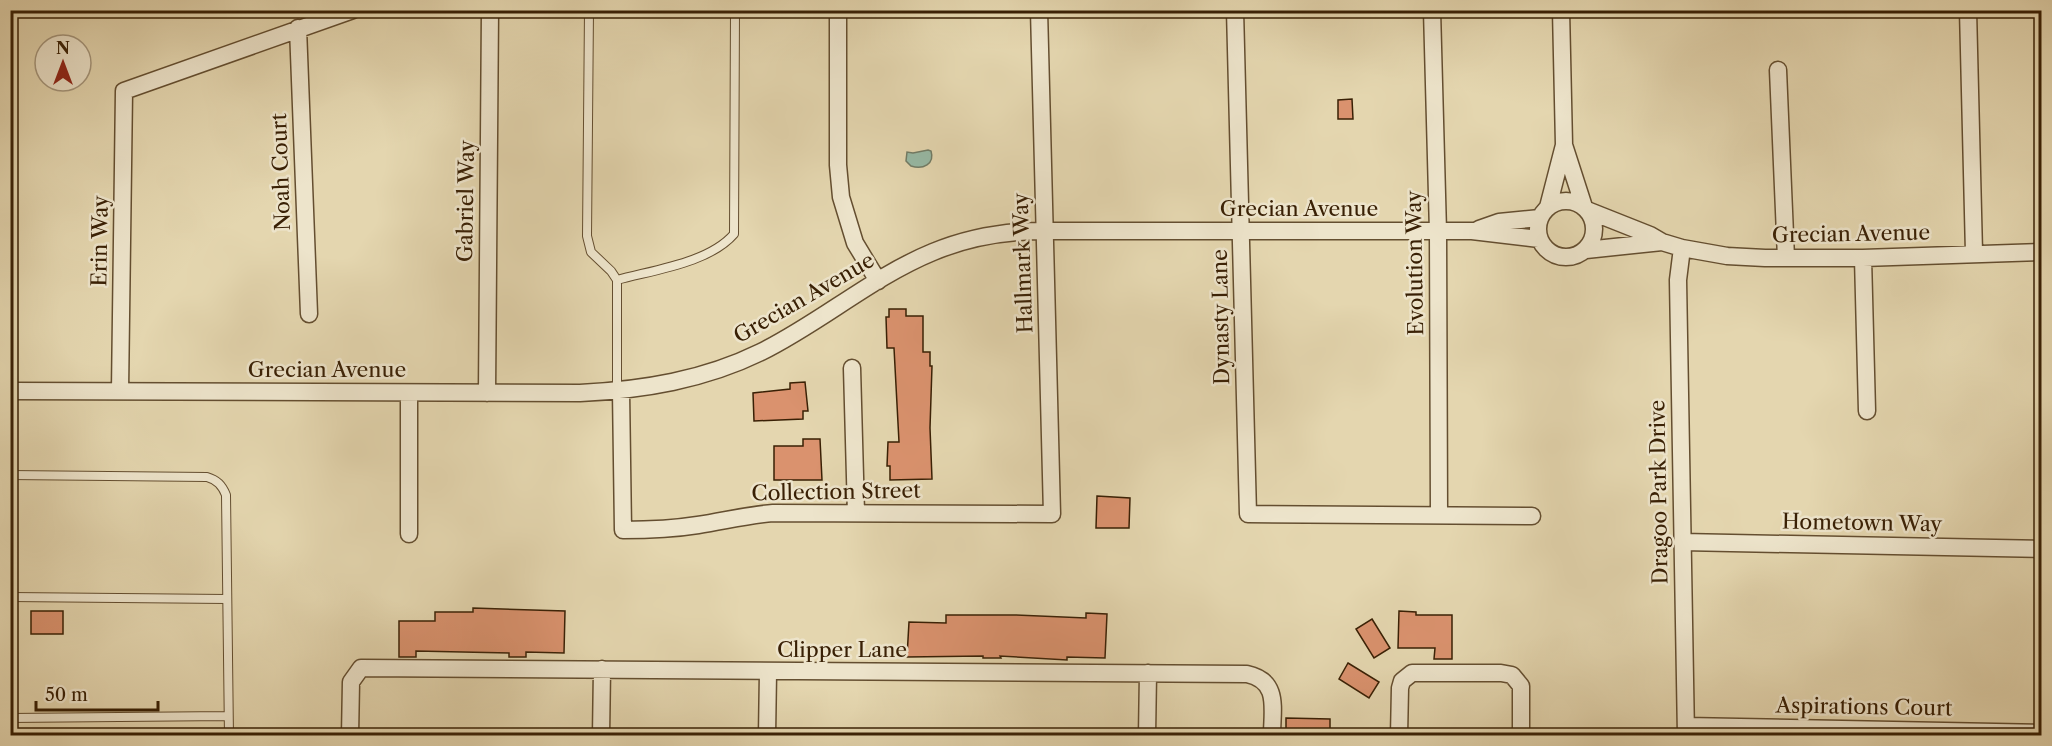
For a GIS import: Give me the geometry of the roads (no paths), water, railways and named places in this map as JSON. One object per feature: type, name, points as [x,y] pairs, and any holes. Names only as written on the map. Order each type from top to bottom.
[{"type":"street","points":[[298,28],[353,10]]},
{"type":"street","name":"Gabriel Way","points":[[487,393],[490,10]]},
{"type":"street","points":[[838,10],[840,197],[855,243],[878,281]]},
{"type":"street","name":"Hallmark Way","points":[[1039,10],[1052,514]]},
{"type":"street","name":"Dynasty Lane","points":[[1235,10],[1248,514],[1439,515]]},
{"type":"street","name":"Evolution Way","points":[[1432,10],[1438,232],[1439,515]]},
{"type":"street","points":[[1561,10],[1564,146],[1585,208],[1593,219],[1594,229],[1592,241],[1586,250],[1576,256],[1565,258],[1545,249],[1539,239],[1538,228],[1564,146]]},
{"type":"street","points":[[1968,10],[1974,253]]},
{"type":"street","name":"Erin Way","points":[[120,392],[124,91],[298,28]]},
{"type":"street","name":"Noah Court","points":[[298,28],[309,314]]},
{"type":"street","points":[[1778,70],[1786,258]]},
{"type":"street","points":[[1544,212],[1556,202],[1578,203],[1585,208]]},
{"type":"street","name":"Grecian Avenue","points":[[1585,208],[1662,242],[1727,256],[1863,258],[2042,252]]},
{"type":"street","name":"Grecian Avenue","points":[[1472,231],[1544,212]]},
{"type":"street","name":"Grecian Avenue","points":[[10,391],[409,393],[619,391],[692,378],[759,353],[924,256],[963,242],[993,235],[1044,231],[1472,231],[1539,239]]},
{"type":"street","name":"Grecian Avenue","points":[[1586,250],[1662,242]]},
{"type":"street","name":"Dragoo Park Drive","points":[[1682,248],[1678,280],[1686,731]]},
{"type":"street","points":[[1863,258],[1867,411]]},
{"type":"street","points":[[852,368],[856,513]]},
{"type":"street","name":"Collection Street","points":[[619,391],[623,530],[699,525],[773,513],[1052,514]]},
{"type":"street","points":[[409,393],[409,534]]},
{"type":"street","points":[[1439,515],[1532,516]]},
{"type":"street","name":"Hometown Way","points":[[1682,542],[2042,549]]},
{"type":"street","name":"Clipper Lane","points":[[350,735],[351,682],[361,668],[1247,674],[1259,677],[1268,685],[1272,695],[1272,735]]},
{"type":"street","points":[[601,735],[602,669]]},
{"type":"street","points":[[767,735],[768,672]]},
{"type":"street","points":[[1147,735],[1148,673]]},
{"type":"street","points":[[1399,735],[1400,688],[1402,681],[1412,673],[1501,673],[1512,675],[1521,686],[1521,735]]},
{"type":"street","name":"Aspirations Court","points":[[1686,731],[2042,733]]},
{"type":"lane","points":[[589,10],[587,236],[591,252],[617,280],[619,391]]},
{"type":"lane","points":[[617,280],[700,257],[726,243],[734,234],[735,10]]},
{"type":"lane","points":[[10,475],[207,477],[216,480],[223,487],[226,495],[229,735]]},
{"type":"lane","points":[[10,597],[227,599]]},
{"type":"lane","points":[[10,718],[228,716]]}]
